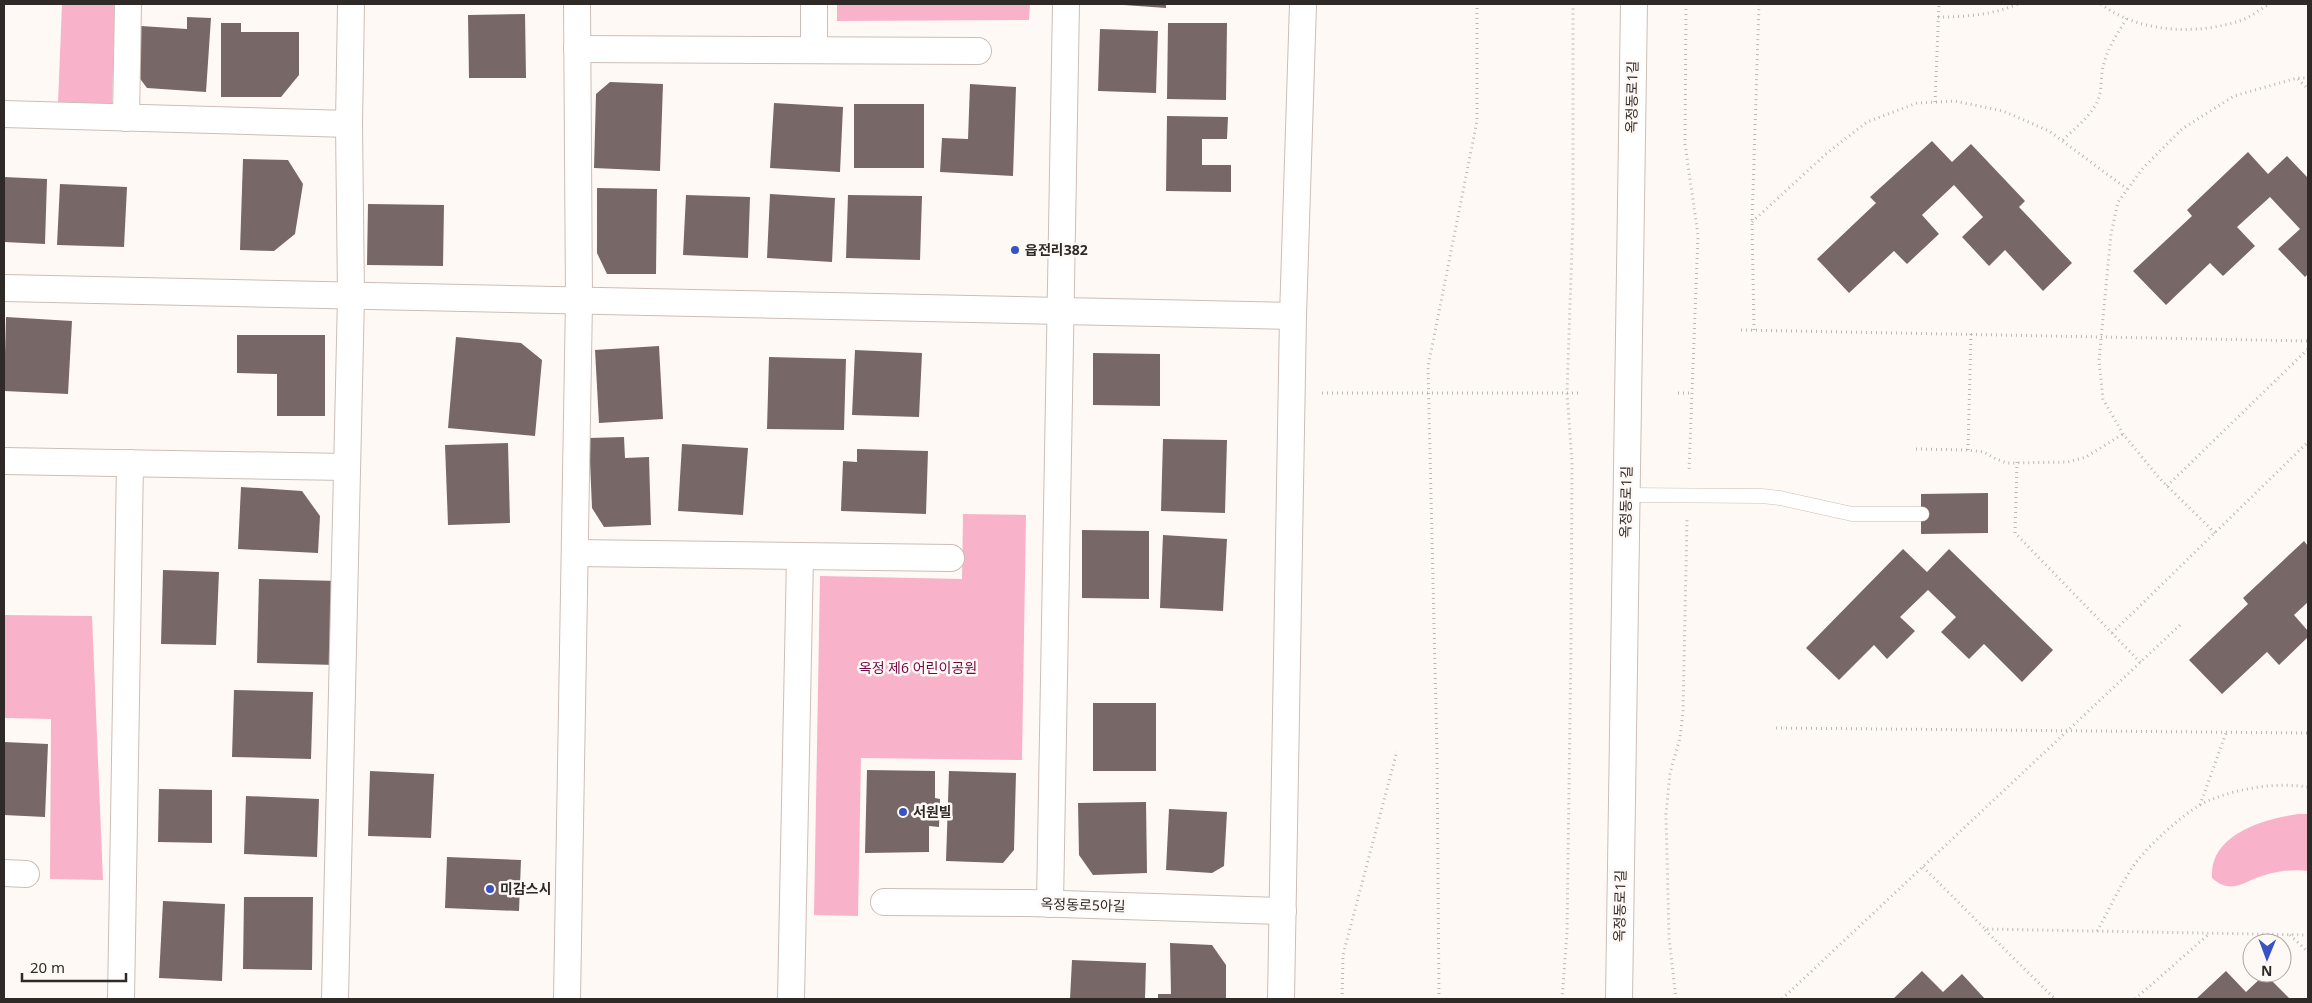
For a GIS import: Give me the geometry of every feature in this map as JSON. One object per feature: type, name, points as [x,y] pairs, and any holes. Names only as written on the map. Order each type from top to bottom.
[{"type":"street","points":[[126,118],[128,4]]},
{"type":"street","points":[[335,999],[351,296],[349,124],[351,4]]},
{"type":"street","points":[[567,999],[580,301],[577,4]]},
{"type":"street","points":[[814,4],[814,50]]},
{"type":"street","points":[[1050,904],[1066,4]]},
{"type":"street","points":[[1281,999],[1293,316],[1303,4]]},
{"type":"street","name":"옥정동로1길","points":[[1619,999],[1634,4]]},
{"type":"street","points":[[578,49],[978,51]]},
{"type":"street","points":[[4,114],[349,124]]},
{"type":"street","points":[[4,288],[1293,316]]},
{"type":"street","points":[[4,461],[347,467]]},
{"type":"street","points":[[121,999],[130,463]]},
{"type":"street","points":[[575,553],[951,558]]},
{"type":"street","points":[[791,999],[800,557]]},
{"type":"street","name":"옥정동로5아길","points":[[884,902],[1050,904],[1283,911]]},
{"type":"lane","points":[[1626,495],[1762,496],[1780,498],[1852,514],[1922,514]]},
{"type":"path","points":[[1439,999],[1437,753],[1428,367],[1477,120],[1477,4]]},
{"type":"path","points":[[1562,999],[1567,932],[1571,626],[1572,462],[1567,393],[1573,218],[1573,4]]},
{"type":"path","points":[[1754,330],[1752,222],[1759,4]]},
{"type":"path","points":[[1935,102],[1939,4]]},
{"type":"path","points":[[1938,17],[1972,16],[1992,13],[2018,4]]},
{"type":"path","points":[[2101,4],[2127,18],[2164,28],[2207,29],[2241,21],[2270,4]]},
{"type":"path","points":[[2063,140],[2084,120],[2096,105],[2101,91],[2102,68],[2110,44],[2127,18]]},
{"type":"path","points":[[2215,533],[2166,486],[2123,434],[2103,399],[2098,360],[2111,234],[2118,202],[2143,168],[2182,129],[2234,96],[2298,78],[2308,78]]},
{"type":"path","points":[[2298,78],[2308,89]]},
{"type":"path","points":[[1752,222],[1827,152],[1867,122],[1917,103],[1955,101],[2003,111],[2049,130],[2128,189]]},
{"type":"path","points":[[1741,330],[2308,341]]},
{"type":"path","points":[[1968,450],[1971,334]]},
{"type":"path","points":[[2166,486],[2308,349]]},
{"type":"path","points":[[1292,394],[1579,393]]},
{"type":"path","points":[[1678,393],[1692,393]]},
{"type":"path","points":[[1916,449],[1984,452],[2007,463],[2068,462],[2086,457],[2123,434]]},
{"type":"path","points":[[2112,634],[2308,442]]},
{"type":"path","points":[[2018,462],[2015,533],[2141,663]]},
{"type":"path","points":[[1782,999],[2180,625]]},
{"type":"path","points":[[1776,728],[2308,733]]},
{"type":"path","points":[[2200,806],[2226,732]]},
{"type":"path","points":[[1342,999],[1343,955],[1397,751]]},
{"type":"path","points":[[2097,931],[2137,861],[2176,822],[2209,800],[2256,788],[2295,785],[2308,787]]},
{"type":"path","points":[[1923,867],[2055,999]]},
{"type":"path","points":[[1985,929],[2242,934]]},
{"type":"path","points":[[2135,999],[2210,933]]},
{"type":"path","points":[[2292,935],[2308,935]]},
{"type":"path","points":[[2292,938],[2308,952]]},
{"type":"green space","points":[[62,4],[115,4],[112,106],[58,103]]},
{"type":"green space","points":[[837,4],[1030,4],[1029,20],[837,21]]},
{"type":"green space","name":"옥정 제6 어린이공원","points":[[963,514],[1026,515],[1022,760],[861,758],[858,916],[814,915],[820,576],[962,579]]},
{"type":"green space","points":[[4,615],[92,616],[103,880],[50,879],[51,719],[4,718]]},
{"type":"green space","points":[[2298,814],[2308,814],[2308,871],[2291,870],[2273,873],[2237,886],[2225,886],[2212,878],[2213,863],[2219,850],[2241,831],[2270,820]]},
{"type":"building","points":[[1110,4],[1166,4],[1166,8]]},
{"type":"building","points":[[525,14],[526,78],[469,78],[468,15]]},
{"type":"building","points":[[187,17],[211,18],[206,92],[147,88],[138,76],[141,26],[187,29]]},
{"type":"building","points":[[221,23],[241,23],[241,32],[299,32],[299,75],[281,97],[221,97]]},
{"type":"building","points":[[1168,23],[1227,23],[1226,100],[1167,99]]},
{"type":"building","points":[[1100,29],[1158,31],[1156,93],[1098,91]]},
{"type":"building","points":[[610,82],[663,84],[660,171],[594,168],[596,94]]},
{"type":"building","points":[[970,84],[1016,87],[1013,176],[940,172],[942,138],[968,139]]},
{"type":"building","points":[[774,103],[843,107],[840,172],[770,168]]},
{"type":"building","points":[[854,104],[924,104],[924,168],[854,168]]},
{"type":"building","points":[[1167,116],[1228,117],[1227,139],[1202,139],[1202,165],[1231,165],[1231,192],[1166,191]]},
{"type":"building","points":[[1932,141],[1952,162],[1971,144],[2025,201],[2019,207],[2072,263],[2043,291],[2005,250],[1989,266],[1962,237],[1983,217],[1954,185],[1922,215],[1939,234],[1907,264],[1894,251],[1849,293],[1817,259],[1876,203],[1870,197]]},
{"type":"building","points":[[2248,152],[2268,174],[2287,156],[2308,178],[2308,274],[2305,277],[2278,249],[2300,229],[2270,197],[2237,227],[2255,246],[2223,276],[2210,263],[2166,305],[2133,271],[2192,216],[2187,210]]},
{"type":"building","points":[[243,159],[288,160],[303,184],[295,234],[274,251],[240,250]]},
{"type":"building","points":[[4,177],[47,179],[45,244],[4,242]]},
{"type":"building","points":[[60,184],[127,187],[124,247],[57,245]]},
{"type":"building","points":[[597,188],[657,189],[656,274],[607,274],[597,253]]},
{"type":"building","points":[[770,194],[835,198],[832,262],[767,258]]},
{"type":"building","points":[[686,195],[750,197],[748,258],[683,255]]},
{"type":"building","points":[[848,195],[922,196],[920,260],[846,258]]},
{"type":"building","points":[[368,204],[444,205],[443,266],[367,265]]},
{"type":"building","points":[[6,317],[72,321],[68,394],[4,391]]},
{"type":"building","points":[[237,335],[325,335],[325,416],[277,416],[277,374],[237,373]]},
{"type":"building","points":[[456,337],[521,343],[542,360],[535,436],[448,428]]},
{"type":"building","points":[[659,346],[663,419],[599,423],[595,350]]},
{"type":"building","points":[[855,350],[922,353],[919,417],[852,415]]},
{"type":"building","points":[[1093,353],[1160,354],[1160,406],[1093,405]]},
{"type":"building","points":[[769,357],[846,359],[844,430],[767,429]]},
{"type":"building","points":[[624,437],[625,458],[649,457],[651,525],[604,527],[592,508],[589,438]]},
{"type":"building","points":[[1163,439],[1227,440],[1225,513],[1161,511]]},
{"type":"building","points":[[508,443],[510,523],[448,525],[445,445]]},
{"type":"building","points":[[682,444],[748,448],[743,515],[678,511]]},
{"type":"building","points":[[857,449],[928,451],[926,514],[841,511],[843,461],[857,462]]},
{"type":"building","points":[[241,487],[302,491],[320,516],[318,553],[238,549]]},
{"type":"building","points":[[1988,493],[1988,533],[1921,534],[1921,494]]},
{"type":"building","points":[[1082,530],[1149,531],[1149,599],[1082,598]]},
{"type":"building","points":[[1163,535],[1227,539],[1223,611],[1160,608]]},
{"type":"building","points":[[2304,541],[2308,546],[2308,602],[2294,615],[2308,631],[2308,637],[2279,665],[2267,652],[2222,694],[2189,660],[2248,604],[2243,598]]},
{"type":"building","points":[[1903,549],[1927,572],[1949,549],[2053,650],[2022,682],[1984,644],[1969,659],[1941,632],[1956,617],[1928,590],[1900,617],[1915,631],[1887,659],[1874,645],[1839,680],[1806,648]]},
{"type":"building","points":[[163,570],[219,572],[216,645],[161,644]]},
{"type":"building","points":[[259,579],[338,581],[336,665],[257,663]]},
{"type":"building","points":[[234,690],[313,692],[311,759],[232,757]]},
{"type":"building","points":[[1093,703],[1156,703],[1156,771],[1093,771]]},
{"type":"building","points":[[4,742],[48,744],[45,817],[4,815]]},
{"type":"building","name":"서원빌","points":[[867,770],[935,771],[935,798],[940,799],[939,827],[929,826],[929,852],[865,853]]},
{"type":"building","points":[[370,771],[434,774],[431,838],[368,836]]},
{"type":"building","points":[[949,771],[1016,773],[1014,850],[1003,863],[946,861]]},
{"type":"building","points":[[159,789],[212,790],[212,843],[158,842]]},
{"type":"building","points":[[246,796],[319,799],[317,857],[244,854]]},
{"type":"building","points":[[1146,802],[1147,873],[1093,875],[1079,855],[1078,803]]},
{"type":"building","points":[[1169,809],[1227,812],[1224,866],[1212,873],[1166,870]]},
{"type":"building","points":[[447,857],[521,860],[519,911],[445,908]]},
{"type":"building","points":[[244,897],[313,897],[312,970],[243,969]]},
{"type":"building","points":[[163,901],[225,904],[222,981],[159,978]]},
{"type":"building","points":[[1170,943],[1212,945],[1226,965],[1226,999],[1158,999],[1158,994],[1171,994]]},
{"type":"building","points":[[1072,960],[1146,963],[1145,999],[1070,999]]},
{"type":"building","points":[[1922,971],[1943,992],[1962,974],[1985,999],[1893,999]]},
{"type":"building","points":[[2226,971],[2246,992],[2256,983],[2274,983],[2290,999],[2196,999]]},
{"type":"place","name":"읍전리382","points":[[1015,250]]},
{"type":"place","name":"서원빌","points":[[903,812]]},
{"type":"place","name":"미감스시","points":[[490,889]]}]
